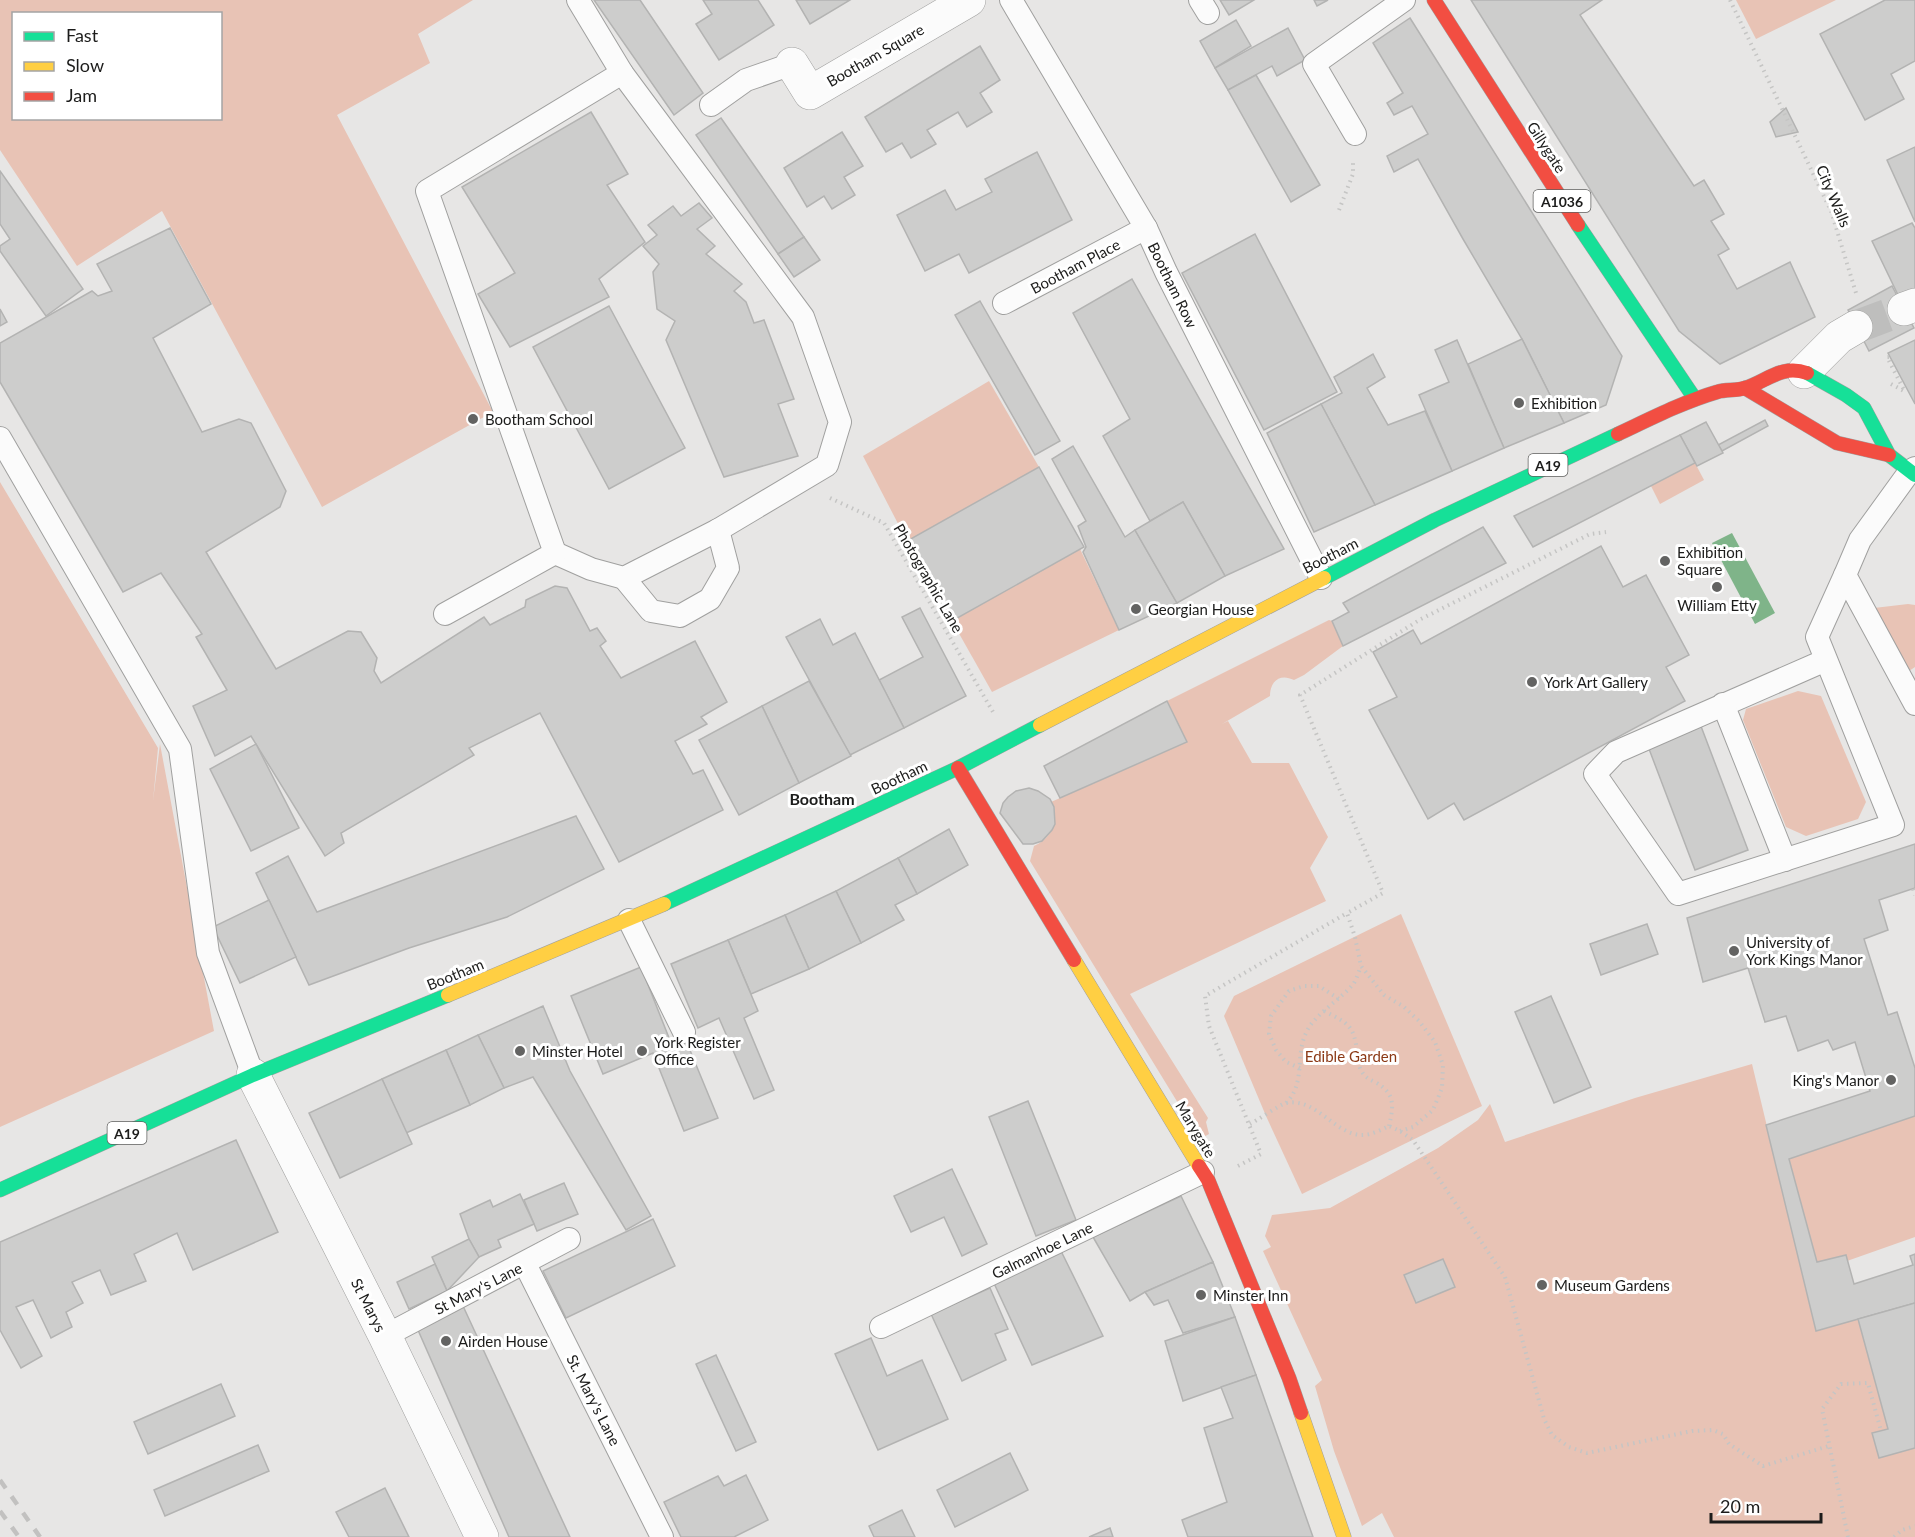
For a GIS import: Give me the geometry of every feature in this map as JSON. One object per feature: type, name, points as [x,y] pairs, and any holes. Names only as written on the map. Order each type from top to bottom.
[{"type":"main road","name":"Gillygate","points":[[1434,0],[1596,254],[1695,399]]},
{"type":"main road","name":"Bootham","points":[[0,1190],[253,1075],[629,920],[958,768],[1321,578],[1550,464],[1695,399],[1720,391],[1745,388],[1766,377],[1789,371],[1804,372]]},
{"type":"main road","points":[[1804,372],[1846,395],[1864,408],[1889,455]]},
{"type":"main road","points":[[1745,388],[1837,443],[1889,455],[1913,471]]},
{"type":"main road","name":"Marygate","points":[[958,768],[1205,1176],[1289,1378],[1344,1537]]},
{"type":"street","name":"Bootham Square","points":[[792,64],[810,93],[969,0]]},
{"type":"street","points":[[1804,372],[1839,337],[1857,311]]},
{"type":"street","name":"St Marys","points":[[253,1075],[386,1336],[482,1537]]},
{"type":"lane","points":[[578,0],[622,73],[803,317],[840,422],[827,465],[718,530],[624,578]]},
{"type":"lane","name":"Bootham Row","points":[[1011,0],[1146,228],[1171,283],[1321,578]]},
{"type":"lane","points":[[1354,134],[1314,64],[1404,0]]},
{"type":"lane","points":[[711,105],[746,80],[792,64]]},
{"type":"lane","points":[[622,73],[427,191],[555,553],[591,569],[624,578],[651,611],[680,616],[710,600],[728,568],[718,530]]},
{"type":"lane","name":"Bootham Place","points":[[1004,303],[1146,228]]},
{"type":"lane","points":[[0,438],[180,749],[207,953],[253,1075]]},
{"type":"lane","points":[[1826,660],[1616,752],[1595,774],[1678,894],[1893,825],[1817,637],[1860,540],[1913,471]]},
{"type":"lane","points":[[445,614],[555,553]]},
{"type":"lane","points":[[1845,575],[1915,704]]},
{"type":"lane","points":[[1723,704],[1785,860]]},
{"type":"lane","points":[[629,920],[684,1032]]},
{"type":"lane","name":"Galmanhoe Lane","points":[[881,1327],[1205,1176]]},
{"type":"lane","name":"St Mary's Lane","points":[[386,1336],[569,1239]]},
{"type":"lane","name":"St. Mary's Lane","points":[[525,1264],[662,1537]]},
{"type":"path","name":"City Walls","points":[[1730,0],[1831,211],[1857,311]]},
{"type":"path","points":[[1339,210],[1353,174],[1354,134]]},
{"type":"path","points":[[1889,357],[1887,357],[1904,391]]},
{"type":"path","name":"Photographic Lane","points":[[779,494],[818,492],[884,523],[1010,741]]},
{"type":"path","points":[[1205,1176],[1262,1154],[1209,1026],[1205,996],[1383,893],[1300,696],[1421,619],[1590,534],[1606,532]]},
{"type":"path","points":[[1913,889],[1915,896]]},
{"type":"path","points":[[1347,913],[1361,966],[1384,995],[1403,1006],[1419,1021],[1435,1042],[1443,1065],[1442,1088],[1433,1110],[1413,1127],[1400,1131]]},
{"type":"path","points":[[1250,1124],[1286,1103],[1294,1095],[1299,1079],[1301,1048],[1306,1031],[1355,981],[1361,966]]},
{"type":"path","points":[[1300,1068],[1286,1062],[1276,1050],[1269,1034],[1271,1016],[1289,991],[1304,986],[1319,986],[1339,999]]},
{"type":"path","points":[[1324,1011],[1345,1022],[1355,1034],[1359,1067],[1365,1077],[1385,1088],[1391,1098],[1392,1111],[1389,1126]]},
{"type":"path","points":[[1286,1103],[1304,1105],[1321,1113],[1339,1127],[1361,1135],[1389,1126],[1413,1140],[1505,1277],[1544,1419],[1551,1435],[1569,1447],[1587,1453],[1692,1431],[1713,1430],[1723,1434],[1729,1444],[1763,1466],[1829,1446]]},
{"type":"path","points":[[1848,1537],[1822,1409],[1841,1384],[1868,1383],[1881,1431]]},
{"type":"path","points":[[1894,1537],[1902,1530],[1915,1526]]},
{"type":"green space","points":[[0,0],[473,0],[418,34],[430,63],[337,115],[493,412],[322,507],[162,211],[77,266],[0,150]]},
{"type":"green space","points":[[1736,0],[1836,0],[1756,39]]},
{"type":"green space","points":[[989,381],[1039,467],[907,541],[863,456]]},
{"type":"green space","points":[[1695,463],[1704,480],[1660,504],[1651,486]]},
{"type":"green space","points":[[0,482],[158,748],[153,801],[160,744],[214,1031],[0,1127]]},
{"type":"green space","points":[[1080,549],[1119,630],[992,692],[952,621]]},
{"type":"green space","points":[[1915,605],[1915,667],[1909,671],[1874,608]]},
{"type":"green space","points":[[1329,620],[1332,621],[1343,646],[1304,675],[1294,680],[1280,678],[1274,682],[1270,696],[1222,724],[1228,721],[1252,763],[1289,763],[1328,837],[1310,868],[1326,901],[1130,994],[1208,1118],[1206,1122],[1209,1134],[1200,1139],[1030,861],[1034,846],[1045,839],[1053,828],[1055,815],[1051,802],[1187,742],[1167,701]]},
{"type":"green space","points":[[1798,691],[1821,696],[1866,802],[1858,819],[1806,836],[1786,827],[1743,720],[1746,709]]},
{"type":"green space","name":"Edible Garden","points":[[1401,914],[1482,1106],[1302,1194],[1224,1016],[1234,996]]},
{"type":"green space","name":"Museum Gardens","points":[[1752,1064],[1816,1331],[1858,1319],[1888,1429],[1879,1458],[1915,1448],[1915,1537],[1394,1537],[1382,1513],[1362,1526],[1334,1451],[1315,1386],[1322,1380],[1263,1251],[1271,1247],[1265,1236],[1272,1215],[1330,1208],[1438,1148],[1478,1120],[1490,1104],[1505,1142],[1635,1098]]},
{"type":"green space","points":[[1915,1116],[1915,1237],[1847,1261],[1845,1255],[1817,1262],[1789,1159]]},
{"type":"shaded area","points":[[1732,533],[1775,613],[1755,624],[1712,543]]},
{"type":"building","points":[[594,0],[640,0],[703,93],[674,115]]},
{"type":"building","points":[[703,0],[758,0],[774,25],[719,60],[696,24],[712,14]]},
{"type":"building","points":[[796,0],[850,0],[810,24]]},
{"type":"building","points":[[1220,0],[1254,0],[1229,15]]},
{"type":"building","points":[[1314,0],[1328,0],[1317,6]]},
{"type":"building","points":[[1471,0],[1602,0],[1580,15],[1694,186],[1704,180],[1724,214],[1711,221],[1729,249],[1718,255],[1737,289],[1790,262],[1815,317],[1720,364],[1679,331]]},
{"type":"building","points":[[1885,0],[1915,0],[1915,61],[1891,74],[1904,99],[1865,120],[1820,34]]},
{"type":"building","points":[[1410,18],[1622,356],[1606,405],[1564,423],[1522,339],[1418,159],[1394,172],[1387,156],[1428,134],[1412,106],[1394,115],[1387,103],[1403,93],[1373,43]]},
{"type":"building","points":[[1236,20],[1251,46],[1215,68],[1200,41]]},
{"type":"building","points":[[1288,28],[1305,60],[1277,76],[1272,66],[1228,90],[1215,68]]},
{"type":"building","points":[[980,46],[1000,80],[980,93],[992,112],[967,127],[958,112],[927,130],[936,144],[911,158],[902,143],[886,152],[865,117]]},
{"type":"building","points":[[1256,75],[1320,185],[1291,202],[1228,90]]},
{"type":"building","points":[[1786,108],[1798,132],[1776,137],[1770,122]]},
{"type":"building","points":[[591,112],[628,174],[607,185],[645,242],[599,279],[609,297],[510,347],[478,294],[515,273],[462,187]]},
{"type":"building","points":[[721,118],[804,237],[778,254],[696,135]]},
{"type":"building","points":[[842,132],[863,166],[844,177],[855,195],[832,209],[824,196],[807,207],[784,168]]},
{"type":"building","points":[[1915,147],[1915,222],[1887,160]]},
{"type":"building","points":[[1037,152],[1072,220],[969,273],[959,254],[925,271],[897,215],[945,190],[956,210],[992,192],[985,179]]},
{"type":"building","points":[[0,171],[83,289],[46,316],[0,251],[0,246],[10,239],[0,224]]},
{"type":"building","points":[[699,203],[712,218],[697,229],[715,246],[706,254],[742,284],[734,291],[746,302],[754,323],[764,320],[794,399],[778,404],[798,456],[724,477],[666,340],[675,321],[657,309],[653,272],[659,264],[643,246],[657,235],[648,225],[673,206],[681,216]]},
{"type":"building","points":[[1912,223],[1915,228],[1915,292],[1900,299],[1872,241]]},
{"type":"building","points":[[170,228],[211,304],[153,338],[202,432],[239,419],[251,423],[286,491],[280,507],[206,552],[276,669],[348,631],[361,632],[377,658],[374,671],[381,683],[484,617],[490,625],[525,607],[526,600],[555,586],[567,588],[590,631],[597,628],[606,641],[600,646],[621,678],[695,641],[727,702],[701,717],[707,724],[675,741],[693,774],[703,770],[723,810],[619,862],[540,713],[469,748],[474,755],[341,833],[344,843],[325,856],[251,736],[215,756],[193,706],[227,690],[196,637],[202,634],[161,573],[123,592],[0,382],[0,343],[92,291],[98,296],[112,291],[97,264]]},
{"type":"building","points":[[1255,234],[1337,392],[1264,430],[1182,273]]},
{"type":"building","points":[[804,237],[820,260],[794,277],[778,254]]},
{"type":"building","points":[[1132,279],[1284,549],[1225,576],[1183,502],[1150,521],[1103,436],[1130,419],[1073,313]]},
{"type":"building","points":[[1892,286],[1914,328],[1869,351],[1848,310]]},
{"type":"building","points":[[980,301],[1060,441],[1035,455],[955,315]]},
{"type":"building","points":[[609,306],[685,448],[609,489],[533,347]]},
{"type":"building","points":[[0,309],[7,322],[0,326]]},
{"type":"building","points":[[1522,339],[1564,423],[1504,448],[1468,364]]},
{"type":"building","points":[[1457,340],[1504,448],[1452,471],[1419,395],[1449,382],[1435,350]]},
{"type":"building","points":[[1915,340],[1915,404],[1888,353]]},
{"type":"building","points":[[1373,354],[1385,377],[1367,388],[1388,425],[1425,411],[1452,471],[1375,505],[1321,404],[1342,393],[1334,377]]},
{"type":"building","points":[[1321,404],[1375,505],[1314,532],[1267,433]]},
{"type":"building","points":[[1765,420],[1768,426],[1722,451],[1718,445]]},
{"type":"building","points":[[1706,422],[1723,453],[1697,466],[1680,435]]},
{"type":"building","points":[[1680,435],[1695,463],[1533,547],[1514,516]]},
{"type":"building","points":[[1073,446],[1125,537],[1135,530],[1177,603],[1119,630],[1083,552],[1086,547],[1078,526],[1086,521],[1052,459]]},
{"type":"building","points":[[1039,467],[1084,547],[952,621],[907,541]]},
{"type":"building","points":[[1183,502],[1225,576],[1177,603],[1135,530]]},
{"type":"building","points":[[1483,527],[1506,563],[1343,646],[1332,621],[1349,612],[1343,603]]},
{"type":"building","name":"York Art Gallery","points":[[1601,546],[1623,587],[1646,575],[1689,655],[1666,667],[1685,701],[1464,820],[1454,803],[1428,819],[1369,710],[1397,697],[1373,652],[1413,630],[1421,644]]},
{"type":"building","points":[[920,608],[966,696],[904,728],[879,680],[923,657],[902,617]]},
{"type":"building","points":[[820,619],[833,645],[855,633],[904,728],[850,755],[786,637]]},
{"type":"building","points":[[809,681],[851,756],[799,783],[762,706]]},
{"type":"building","points":[[1167,701],[1187,742],[1060,798],[1044,766]]},
{"type":"building","points":[[762,706],[799,783],[739,815],[699,740]]},
{"type":"building","points":[[1699,721],[1748,850],[1695,870],[1646,741]]},
{"type":"building","points":[[256,744],[299,828],[251,851],[210,769]]},
{"type":"building","points":[[1029,788],[1050,799],[1054,807],[1055,824],[1042,841],[1023,844],[1000,813],[1008,797],[1016,791]]},
{"type":"building","points":[[576,816],[604,869],[507,917],[409,948],[309,985],[256,873],[288,856],[317,912]]},
{"type":"building","points":[[949,829],[968,865],[917,894],[898,858]]},
{"type":"building","name":"King's Manor","points":[[1915,844],[1915,888],[1879,900],[1888,930],[1864,939],[1888,1015],[1897,1012],[1915,1068],[1915,1116],[1789,1159],[1817,1262],[1846,1255],[1854,1284],[1913,1265],[1910,1256],[1915,1254],[1915,1303],[1816,1331],[1766,1125],[1870,1091],[1855,1042],[1833,1050],[1828,1040],[1798,1051],[1786,1016],[1765,1022],[1748,968],[1703,982],[1687,918]]},
{"type":"building","points":[[898,858],[917,894],[895,905],[904,920],[861,943],[836,891]]},
{"type":"building","points":[[836,891],[861,943],[809,969],[785,915]]},
{"type":"building","points":[[269,900],[296,957],[240,983],[213,927]]},
{"type":"building","points":[[785,915],[809,969],[751,994],[728,940]]},
{"type":"building","points":[[1647,924],[1658,954],[1601,975],[1590,944]]},
{"type":"building","points":[[728,940],[758,1011],[744,1018],[774,1090],[754,1099],[719,1018],[698,1028],[671,964]]},
{"type":"building","name":"York Register Office","points":[[641,967],[673,1048],[687,1043],[718,1118],[684,1131],[653,1053],[603,1074],[571,996]]},
{"type":"building","points":[[1551,996],[1591,1087],[1554,1103],[1515,1012]]},
{"type":"building","points":[[543,1006],[570,1071],[651,1216],[626,1230],[533,1077],[504,1088],[478,1035]]},
{"type":"building","points":[[478,1035],[504,1088],[470,1105],[446,1050]]},
{"type":"building","points":[[446,1050],[470,1105],[406,1133],[382,1079]]},
{"type":"building","points":[[382,1079],[412,1144],[340,1178],[309,1113]]},
{"type":"building","points":[[1028,1101],[1076,1220],[1036,1236],[989,1117]]},
{"type":"building","points":[[236,1140],[278,1232],[193,1270],[177,1233],[134,1254],[146,1281],[111,1295],[100,1270],[72,1282],[83,1303],[66,1312],[72,1327],[51,1338],[33,1300],[16,1307],[42,1356],[21,1368],[0,1330],[0,1242]]},
{"type":"building","points":[[952,1169],[987,1244],[962,1256],[944,1217],[911,1232],[894,1196]]},
{"type":"building","points":[[564,1183],[578,1214],[537,1231],[524,1200]]},
{"type":"building","points":[[520,1194],[534,1224],[498,1240],[501,1247],[479,1257],[469,1239],[460,1214],[490,1200],[493,1207]]},
{"type":"building","points":[[1181,1196],[1213,1262],[1130,1301],[1093,1237]]},
{"type":"building","points":[[653,1219],[675,1266],[566,1318],[543,1271]]},
{"type":"building","points":[[469,1239],[479,1257],[447,1291],[432,1257]]},
{"type":"building","points":[[1061,1251],[1103,1336],[1032,1365],[992,1279]]},
{"type":"building","points":[[1443,1259],[1455,1287],[1416,1303],[1404,1275]]},
{"type":"building","points":[[1213,1262],[1235,1317],[1183,1333],[1168,1300],[1154,1305],[1145,1292]]},
{"type":"building","points":[[435,1264],[447,1291],[409,1309],[397,1282]]},
{"type":"building","points":[[990,1288],[1008,1329],[995,1334],[1006,1360],[962,1381],[931,1314]]},
{"type":"building","points":[[1915,1303],[1915,1448],[1879,1458],[1872,1433],[1888,1429],[1858,1319]]},
{"type":"building","points":[[463,1306],[570,1537],[509,1537],[418,1330]]},
{"type":"building","points":[[1235,1317],[1256,1375],[1183,1401],[1165,1341]]},
{"type":"building","points":[[871,1338],[887,1376],[922,1360],[948,1419],[878,1450],[835,1354]]},
{"type":"building","points":[[716,1355],[756,1442],[736,1451],[696,1364]]},
{"type":"building","points":[[1256,1375],[1313,1537],[1188,1537],[1182,1520],[1227,1502],[1204,1428],[1233,1418],[1221,1387]]},
{"type":"building","points":[[221,1384],[235,1416],[148,1454],[134,1422]]},
{"type":"building","points":[[258,1445],[269,1471],[165,1516],[154,1490]]},
{"type":"building","points":[[1010,1453],[1028,1490],[955,1527],[937,1490]]},
{"type":"building","points":[[746,1475],[768,1520],[734,1537],[681,1537],[664,1502],[718,1476],[724,1486]]},
{"type":"building","points":[[385,1488],[409,1537],[349,1537],[336,1512]]},
{"type":"building","points":[[902,1510],[915,1537],[874,1537],[869,1526]]},
{"type":"building","points":[[1110,1528],[1113,1537],[1089,1537]]},
{"type":"tunnel","points":[[1856,327],[1904,309]]},
{"type":"railway","points":[[0,1480],[40,1537]]},
{"type":"railway","points":[[0,1511],[19,1537]]},
{"type":"traffic: fast","points":[[1578,225],[1695,399]]},
{"type":"traffic: fast","points":[[1807,373],[1864,408],[1889,455],[1915,475]]},
{"type":"traffic: fast","points":[[1324,578],[1435,520],[1618,434]]},
{"type":"traffic: fast","points":[[664,904],[958,768],[1040,725]]},
{"type":"traffic: fast","points":[[0,1190],[253,1075],[448,995]]},
{"type":"traffic: slow","points":[[1040,725],[1324,578]]},
{"type":"traffic: slow","points":[[448,995],[664,904]]},
{"type":"traffic: slow","points":[[1074,960],[1199,1166]]},
{"type":"traffic: slow","points":[[1301,1413],[1344,1537]]},
{"type":"traffic: jam","points":[[1434,0],[1578,225]]},
{"type":"traffic: jam","points":[[1618,434],[1704,396],[1720,391],[1745,388],[1781,372],[1807,373]]},
{"type":"traffic: jam","points":[[1745,388],[1837,443],[1889,455]]},
{"type":"traffic: jam","points":[[958,768],[1074,960]]},
{"type":"traffic: jam","points":[[1199,1166],[1208,1180],[1289,1378],[1301,1413]]},
{"type":"place","name":"Exhibition","points":[[1519,403]]},
{"type":"place","name":"Bootham School","points":[[473,419]]},
{"type":"place","name":"Exhibition Square","points":[[1665,561]]},
{"type":"place","name":"William Etty","points":[[1717,587]]},
{"type":"place","name":"Georgian House","points":[[1136,609]]},
{"type":"place","name":"York Art Gallery","points":[[1532,682]]},
{"type":"place","name":"University of York Kings Manor","points":[[1734,951]]},
{"type":"place","name":"Minster Hotel","points":[[520,1051]]},
{"type":"place","name":"York Register Office","points":[[642,1051]]},
{"type":"place","name":"King's Manor","points":[[1891,1080]]},
{"type":"place","name":"Museum Gardens","points":[[1542,1285]]},
{"type":"place","name":"Minster Inn","points":[[1201,1295]]},
{"type":"place","name":"Airden House","points":[[446,1341]]},
{"type":"district","name":"Bootham","points":[[822,798]]}]
